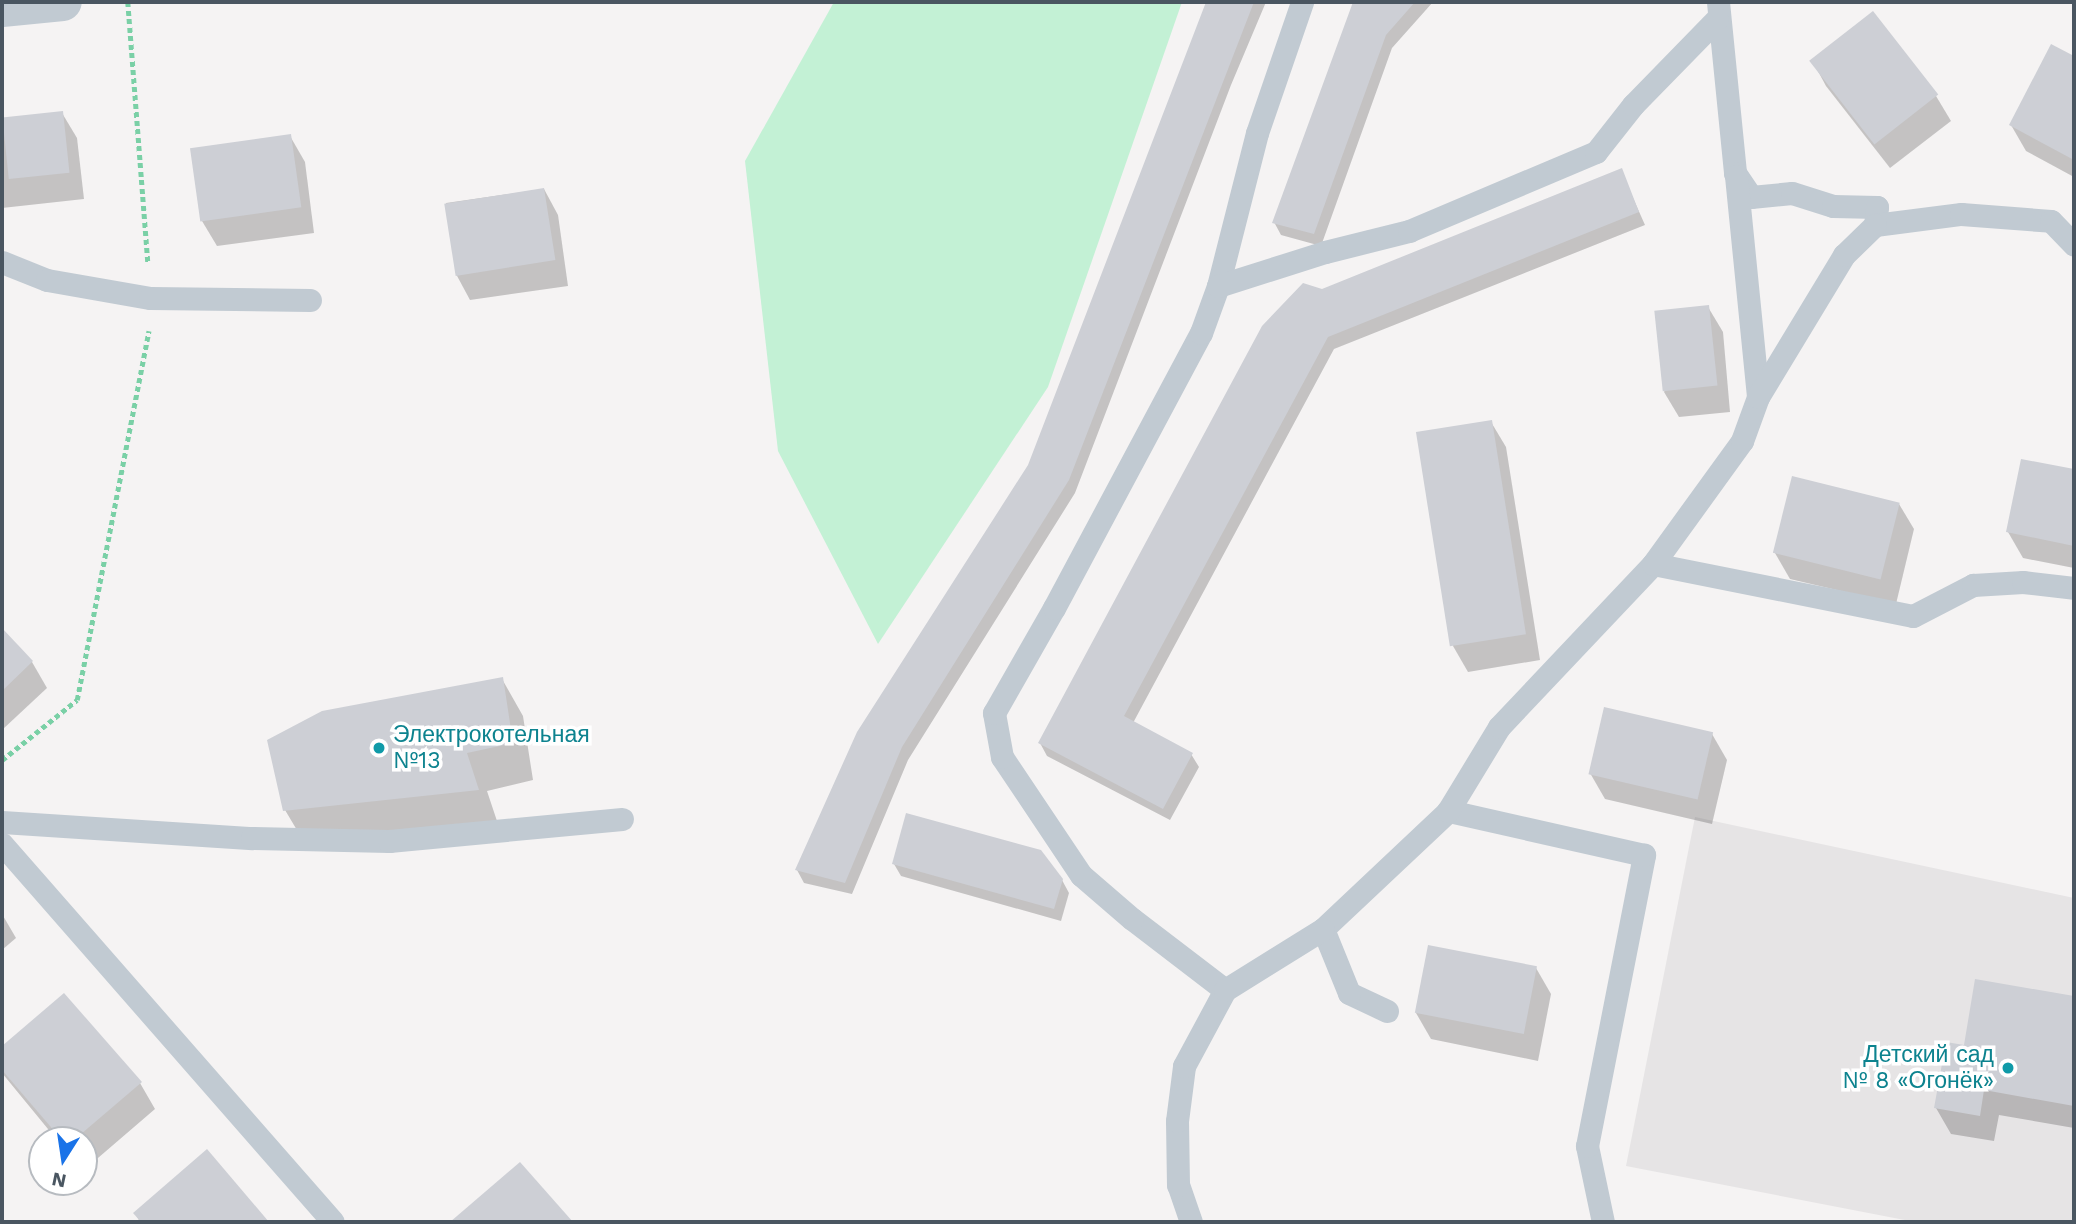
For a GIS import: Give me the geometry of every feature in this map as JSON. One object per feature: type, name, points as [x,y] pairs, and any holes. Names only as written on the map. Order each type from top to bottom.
[{"type":"street","points":[[2,8],[63,2]]},
{"type":"lane","points":[[1225,990],[1132,919],[1081,875],[1002,757],[994,713],[1054,608],[1201,333],[1218,286],[1256,133],[1302,2]]},
{"type":"lane","points":[[1218,286],[1325,252],[1409,231],[1596,152],[1633,104],[1717,10]]},
{"type":"lane","points":[[1717,10],[1758,397]]},
{"type":"lane","points":[[1735,173],[1751,197],[1792,193],[1833,206],[1877,207],[1875,225]]},
{"type":"lane","points":[[1191,1222],[1178,1185],[1177,1121],[1184,1066],[1225,990],[1323,929],[1448,811],[1499,727],[1653,564],[1742,441],[1758,397],[1844,255],[1875,225],[1961,214],[2052,220],[2074,245]]},
{"type":"lane","points":[[2,262],[47,280],[150,299],[310,300]]},
{"type":"lane","points":[[1653,564],[1913,616],[1973,584],[2023,582],[2074,588]]},
{"type":"lane","points":[[1448,811],[1644,855],[1587,1146],[1603,1222]]},
{"type":"lane","points":[[2,822],[252,838],[389,841],[622,819]]},
{"type":"lane","points":[[2,844],[333,1222]]},
{"type":"lane","points":[[1323,929],[1349,993],[1387,1011]]},
{"type":"path","points":[[2,760],[77,700],[150,323],[128,2]]},
{"type":"shaded area","points":[[1695,817],[2074,898],[2074,1222],[1915,1222],[1626,1166]]},
{"type":"green space","points":[[834,2],[1182,2],[1048,387],[878,644],[778,451],[745,161]]},
{"type":"building","points":[[1206,2],[1254,2],[1069,480],[902,747],[845,883],[795,870],[857,732],[1028,465]]},
{"type":"building","points":[[1353,2],[1415,2],[1386,35],[1314,234],[1272,223]]},
{"type":"building","points":[[1873,11],[1938,95],[1874,144],[1809,61]]},
{"type":"building","points":[[2051,44],[2074,56],[2074,160],[2009,125]]},
{"type":"building","points":[[63,111],[69,173],[9,179],[2,117]]},
{"type":"building","points":[[291,134],[301,207],[200,221],[190,148]]},
{"type":"building","points":[[1622,168],[1639,212],[1328,337],[1124,716],[1193,753],[1163,809],[1038,743],[1262,326],[1303,283],[1322,289]]},
{"type":"building","points":[[544,188],[555,260],[456,276],[444,204]]},
{"type":"building","points":[[1709,305],[1717,386],[1663,391],[1654,311]]},
{"type":"building","points":[[1492,420],[1526,634],[1450,646],[1416,432]]},
{"type":"building","points":[[2021,459],[2074,469],[2074,546],[2006,532]]},
{"type":"building","points":[[1792,476],[1900,503],[1881,580],[1773,553]]},
{"type":"building","points":[[2,628],[33,661],[2,691]]},
{"type":"building","name":"Электрокотельная №13","points":[[503,677],[513,743],[467,753],[479,790],[283,811],[267,740],[322,711]]},
{"type":"building","points":[[1604,707],[1713,732],[1698,799],[1588,774]]},
{"type":"building","points":[[906,813],[1041,850],[1063,879],[1054,909],[892,864]]},
{"type":"building","points":[[1428,945],[1537,966],[1524,1034],[1415,1013]]},
{"type":"building","name":"Детский сад № 8 «Огонёк»","points":[[1975,979],[2074,996],[2074,1106],[1984,1090],[1980,1116],[1934,1108],[1946,1042],[1964,1045]]},
{"type":"building","points":[[64,993],[142,1082],[90,1126],[50,1126],[2,1070],[2,1046]]},
{"type":"building","points":[[207,1149],[269,1222],[141,1222],[133,1213]]},
{"type":"building","points":[[520,1162],[573,1222],[450,1222]]},
{"type":"place","name":"Электрокотельная №13","points":[[379,748]]},
{"type":"place","name":"Детский сад № 8 «Огонёк»","points":[[2008,1068]]}]
